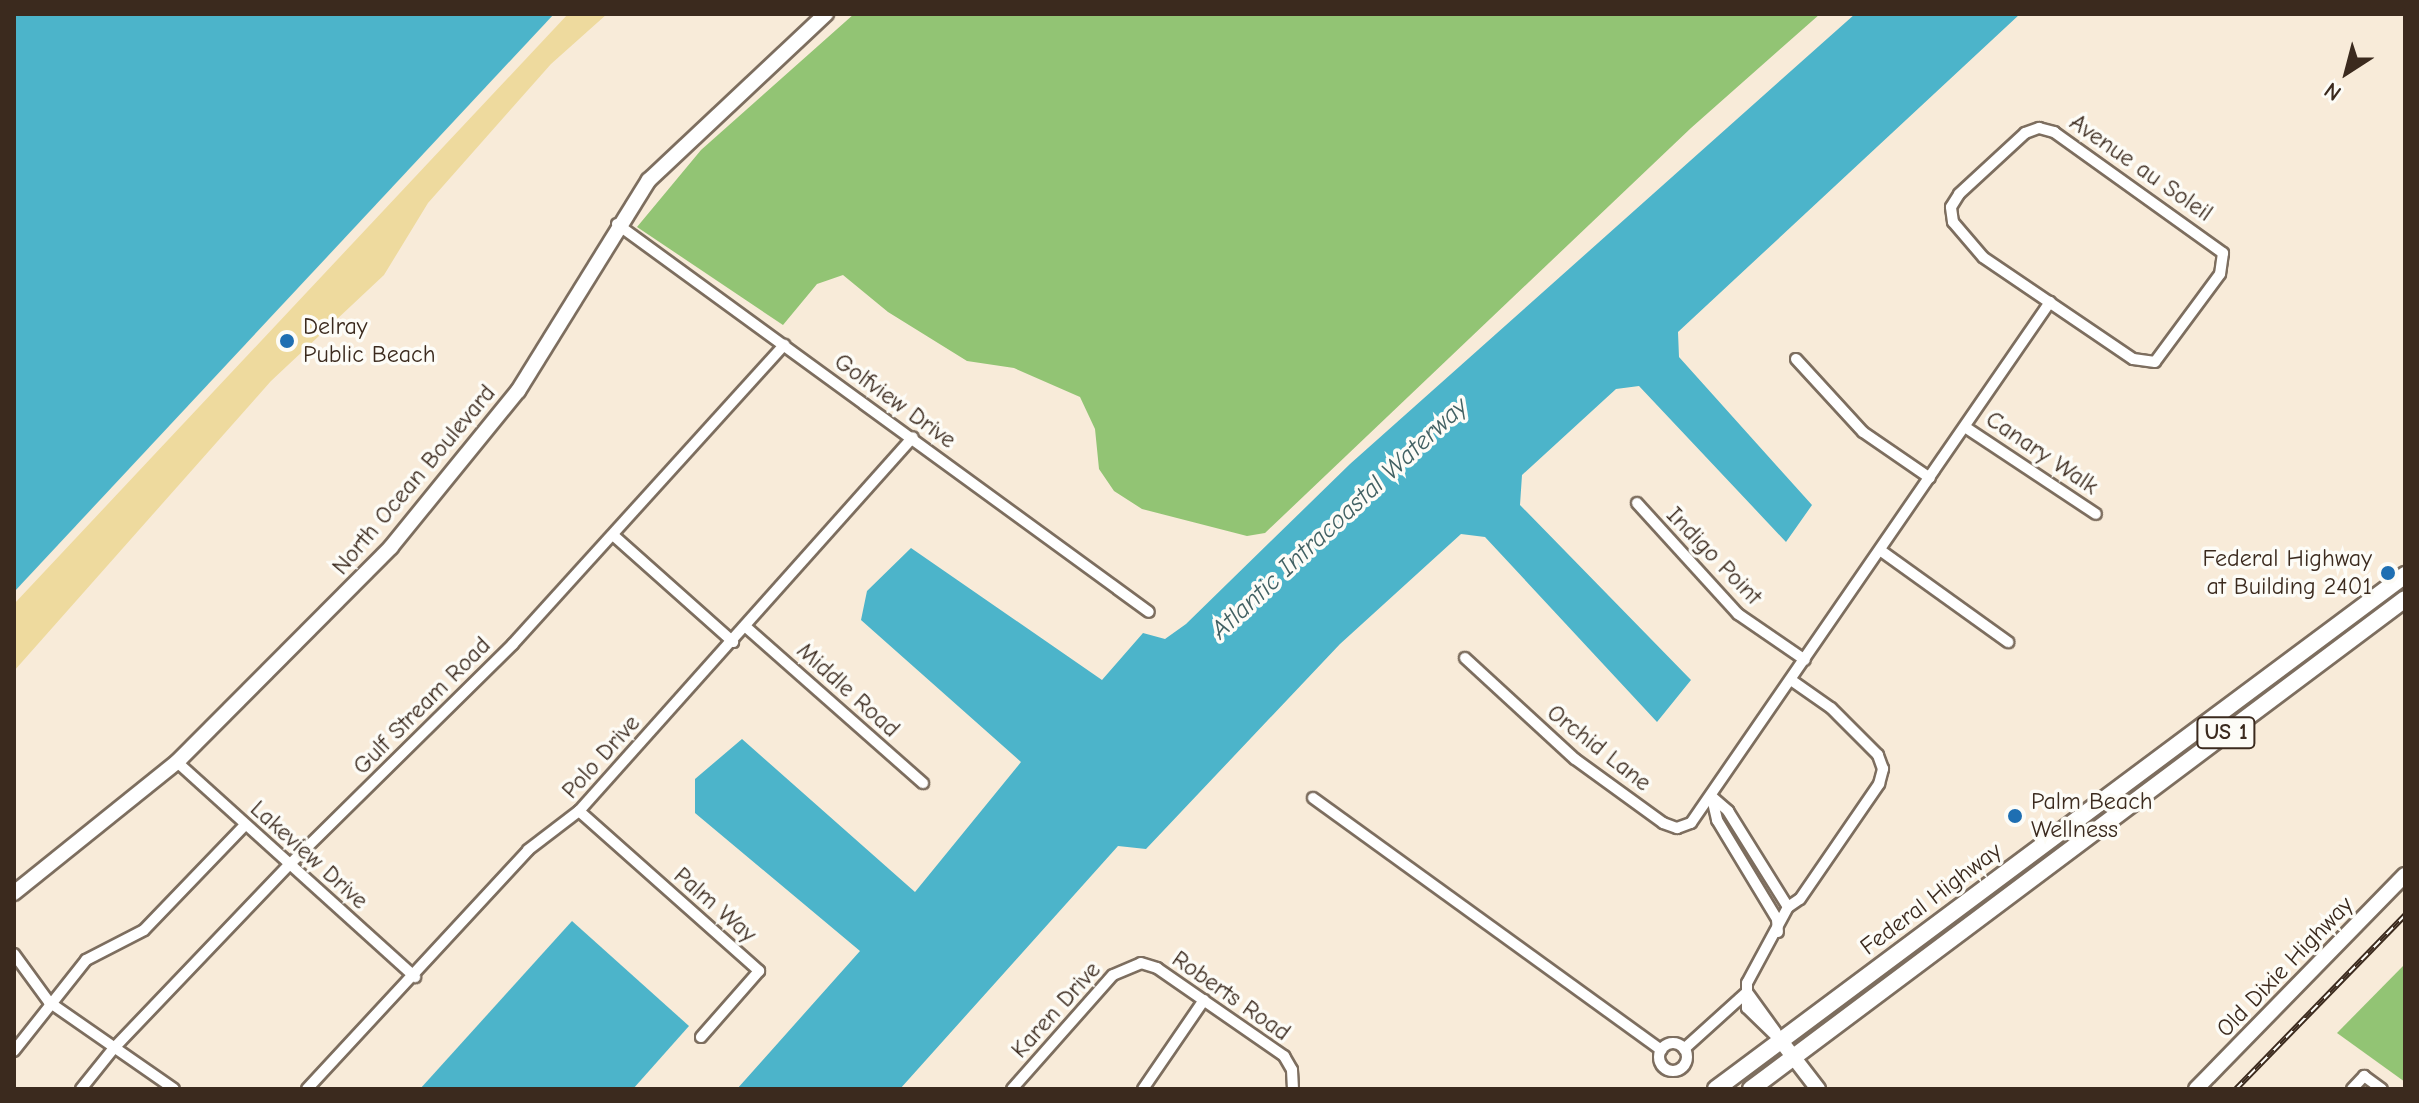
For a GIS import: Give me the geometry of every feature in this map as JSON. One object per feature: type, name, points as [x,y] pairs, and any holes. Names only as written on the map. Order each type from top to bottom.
[{"type":"main road","name":"North Ocean Boulevard","points":[[14,893],[177,762],[346,595],[476,447],[549,344],[617,224],[669,158],[826,14]]},
{"type":"main road","name":"Federal Highway","points":[[1716,1089],[2405,575]]},
{"type":"main road","name":"Federal Highway","points":[[1751,1089],[2405,599]]},
{"type":"main road","points":[[2087,837],[2096,806]]},
{"type":"main road","points":[[2046,867],[2068,826]]},
{"type":"main road","name":"Old Dixie Highway","points":[[2196,1089],[2405,875]]},
{"type":"main road","points":[[1781,1041],[1818,1089]]},
{"type":"street","name":"Avenue au Soleil","points":[[2031,129],[2054,132],[2223,253],[2220,274],[2155,362],[2133,359],[2050,302],[1983,257],[1951,215],[1959,194],[2031,129]]},
{"type":"street","name":"Golfview Drive","points":[[617,224],[1149,612]]},
{"type":"street","points":[[1778,933],[1777,919],[1717,820],[1711,796],[2050,302]]},
{"type":"street","name":"Gulf Stream Road","points":[[81,1089],[114,1048],[288,866],[513,644],[784,345]]},
{"type":"street","points":[[1796,359],[1863,432],[1930,478]]},
{"type":"street","name":"Canary Walk","points":[[1965,427],[2096,514]]},
{"type":"street","name":"Polo Drive","points":[[307,1089],[415,977],[533,844],[579,811],[913,437]]},
{"type":"street","name":"Indigo Point","points":[[1637,503],[1738,614],[1805,660]]},
{"type":"street","points":[[613,535],[733,642]]},
{"type":"street","points":[[1880,550],[2008,642]]},
{"type":"street","name":"Middle Road","points":[[746,627],[923,783]]},
{"type":"street","name":"Orchid Lane","points":[[1465,658],[1564,750],[1663,823],[1677,828],[1691,823],[1711,796]]},
{"type":"street","points":[[1781,1041],[1747,1008],[1750,969],[1778,933],[1788,907],[1800,899],[1879,784],[1883,769],[1878,755],[1831,708],[1791,680]]},
{"type":"street","name":"Lakeview Drive","points":[[177,762],[288,866],[415,977]]},
{"type":"street","points":[[1711,796],[1728,811],[1788,907]]},
{"type":"street","points":[[1313,798],[1661,1050]]},
{"type":"street","name":"Palm Way","points":[[579,811],[759,971],[701,1037]]},
{"type":"street","points":[[14,1051],[49,1002],[86,960],[144,930],[245,825]]},
{"type":"street","points":[[14,954],[49,1002],[174,1089]]},
{"type":"street","name":"Roberts Road","points":[[1133,964],[1157,968],[1284,1056],[1294,1083]]},
{"type":"street","name":"Karen Drive","points":[[1012,1089],[1113,975],[1133,964]]},
{"type":"street","points":[[1684,1049],[1747,992]]},
{"type":"street","points":[[1143,1089],[1204,1000]]},
{"type":"street","points":[[1661,1050],[1671,1043],[1684,1049]]},
{"type":"street","points":[[1661,1050],[1662,1067],[1675,1071],[1686,1063],[1684,1049]]},
{"type":"street","points":[[2352,1089],[2364,1076],[2382,1089]]},
{"type":"green space","points":[[854,14],[1820,14],[1691,128],[1265,533],[1247,536],[1142,509],[1114,491],[1099,469],[1095,429],[1080,397],[1014,368],[967,361],[888,312],[843,275],[817,284],[783,325],[637,227],[701,150]]},
{"type":"green space","points":[[2405,964],[2405,1082],[2337,1033]]},
{"type":"sand","name":"Delray Public Beach","points":[[568,14],[607,14],[551,64],[428,203],[384,275],[271,381],[14,671],[14,604]]},
{"type":"water","points":[[14,14],[554,14],[14,592]]},
{"type":"water","name":"Atlantic Intracoastal Waterway","points":[[1855,14],[2020,14],[1678,332],[1679,357],[1812,505],[1786,542],[1639,386],[1616,389],[1522,475],[1520,505],[1691,680],[1657,722],[1485,537],[1461,534],[1340,644],[1146,849],[1118,846],[900,1089],[737,1089],[860,951],[695,813],[695,779],[742,739],[915,892],[1021,762],[861,620],[867,591],[911,548],[1102,680],[1143,633],[1165,639],[1186,624],[1350,464]]},
{"type":"water","points":[[572,921],[689,1026],[633,1089],[420,1089]]},
{"type":"railway","points":[[2236,1089],[2405,915]]},
{"type":"place","name":"Delray Public Beach","points":[[287,341]]},
{"type":"place","name":"Federal Highway at Building 2401","points":[[2388,573]]},
{"type":"place","name":"Palm Beach Wellness","points":[[2015,816]]}]
